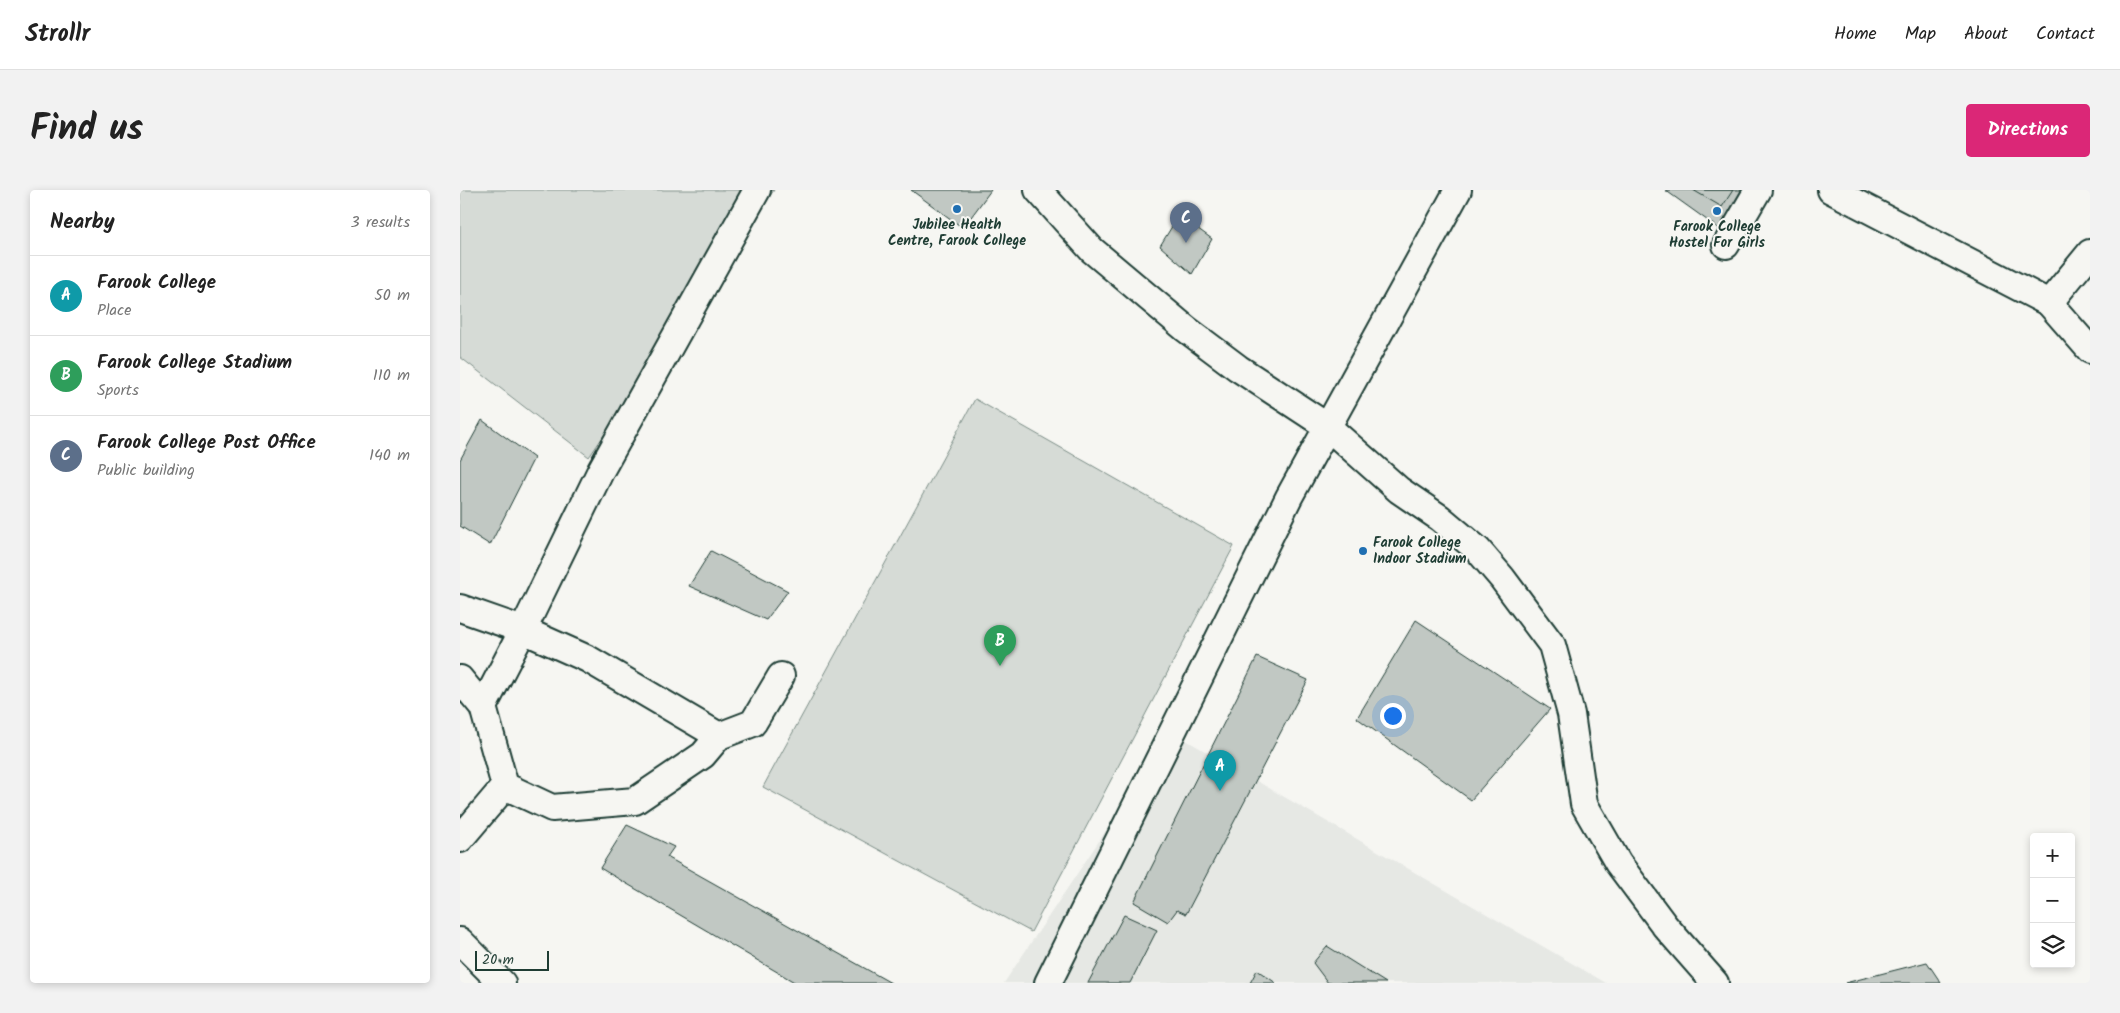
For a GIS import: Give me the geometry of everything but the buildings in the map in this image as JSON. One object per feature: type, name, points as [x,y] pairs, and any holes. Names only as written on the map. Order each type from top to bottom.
[{"type":"street","points":[[483,707],[601,470],[757,190]]},
{"type":"street","points":[[1038,190],[1092,250],[1186,329],[1238,368],[1328,427],[1398,490],[1440,518],[1478,550],[1502,578],[1552,646],[1571,714],[1584,804],[1618,863],[1665,926],[1715,983]]},
{"type":"street","points":[[1048,983],[1289,497],[1458,190]]},
{"type":"street","points":[[1726,245],[1758,190]]},
{"type":"street","points":[[1832,190],[2049,303],[2090,350]]},
{"type":"street","points":[[2049,303],[2090,253]]},
{"type":"street","points":[[460,608],[523,630],[588,659],[719,736]]},
{"type":"street","points":[[460,679],[483,707],[505,786],[552,808],[635,801],[703,756],[719,736],[753,723],[781,676]]},
{"type":"street","points":[[460,839],[505,786]]},
{"type":"street","points":[[460,940],[502,983]]},
{"type":"shaded area","points":[[460,190],[774,190],[589,457],[460,357]]},
{"type":"shaded area","points":[[975,399],[1234,546],[1031,932],[763,787]]},
{"type":"shaded area","points":[[1172,732],[1606,983],[1004,983]]},
{"type":"place","name":"Jubilee Health Centre, Farook College","points":[[957,209]]},
{"type":"place","name":"Farook College Hostel For Girls","points":[[1717,211]]},
{"type":"place","name":"Farook College Post Office","points":[[1186,243]]},
{"type":"place","name":"Farook College Indoor Stadium","points":[[1363,551]]},
{"type":"place","name":"Farook College Stadium","points":[[1000,666]]},
{"type":"place","name":"Farook College","points":[[1220,791]]}]
